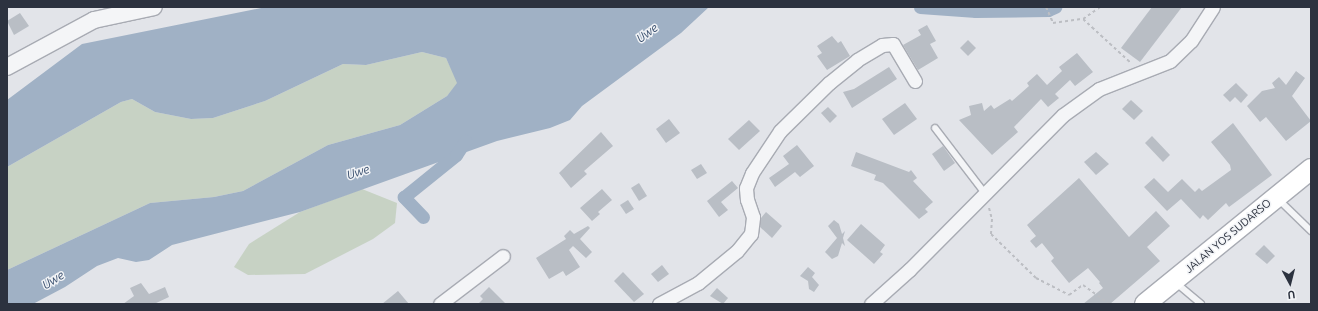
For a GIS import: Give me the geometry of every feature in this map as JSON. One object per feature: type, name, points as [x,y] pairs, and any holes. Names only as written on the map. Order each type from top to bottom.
[{"type":"main road","name":"JALAN YOS SUDARSO","points":[[1145,304],[1311,169]]},
{"type":"street","points":[[7,67],[94,20],[154,7]]},
{"type":"street","points":[[871,304],[909,270],[984,192],[1063,115],[1084,98],[1114,82],[1142,73],[1170,61],[1181,53],[1213,7]]},
{"type":"street","points":[[659,304],[698,283],[737,251],[751,234],[753,217],[746,200],[746,188],[752,172],[780,131],[829,83],[876,48],[893,44],[915,81]]},
{"type":"street","points":[[440,304],[503,256]]},
{"type":"lane","points":[[935,128],[984,192]]},
{"type":"lane","points":[[1275,197],[1311,231]]},
{"type":"lane","points":[[1174,281],[1201,304]]},
{"type":"path","points":[[1046,7],[1053,23],[1083,19],[1100,7]]},
{"type":"path","points":[[1083,19],[1142,73]]},
{"type":"path","points":[[984,192],[992,220],[991,234],[1036,278],[1069,296],[1083,285],[1109,304]]},
{"type":"path","points":[[1114,304],[1121,304]]},
{"type":"green space","points":[[422,52],[446,58],[458,83],[447,96],[400,125],[328,145],[243,191],[214,197],[150,203],[7,270],[7,167],[121,102],[132,99],[155,112],[191,119],[213,118],[265,101],[343,64],[366,65]]},
{"type":"green space","points":[[362,189],[397,203],[395,223],[373,239],[305,274],[248,275],[234,267],[249,244],[300,212]]},
{"type":"water","name":"Uwe","points":[[266,7],[709,7],[681,33],[582,106],[570,120],[550,128],[497,141],[300,212],[172,245],[149,260],[136,262],[118,258],[97,266],[65,287],[33,304],[7,304],[7,270],[150,203],[214,197],[243,191],[328,145],[400,125],[447,96],[457,83],[446,58],[422,52],[366,65],[343,64],[265,101],[213,118],[191,119],[155,112],[132,99],[121,102],[7,167],[7,100],[82,44]]},
{"type":"building","points":[[1152,7],[1182,7],[1140,62],[1121,48]]},
{"type":"building","points":[[20,13],[29,26],[14,35],[7,21]]},
{"type":"building","points":[[927,25],[936,41],[930,44],[938,58],[918,70],[903,45],[921,35],[918,30]]},
{"type":"building","points":[[832,36],[838,43],[841,41],[850,56],[827,70],[817,56],[822,53],[817,46]]},
{"type":"building","points":[[968,40],[976,48],[968,56],[960,48]]},
{"type":"building","points":[[1077,53],[1093,72],[1075,86],[1070,80],[1055,94],[1059,98],[1048,107],[1041,99],[1014,127],[1018,132],[992,155],[959,120],[971,115],[969,106],[982,103],[984,111],[991,105],[994,109],[1010,99],[1012,101],[1029,86],[1027,83],[1037,74],[1047,85],[1062,71],[1059,67]]},
{"type":"building","points":[[889,67],[897,79],[852,108],[843,92],[854,89]]},
{"type":"building","points":[[1296,71],[1305,78],[1292,96],[1311,121],[1286,141],[1266,117],[1260,122],[1247,106],[1262,91],[1275,88],[1272,83],[1279,77],[1286,85]]},
{"type":"building","points":[[1236,83],[1248,95],[1241,103],[1235,97],[1230,102],[1223,95]]},
{"type":"building","points":[[1131,100],[1143,111],[1134,120],[1122,109]]},
{"type":"building","points":[[905,103],[917,119],[894,135],[882,119]]},
{"type":"building","points":[[828,107],[837,116],[830,123],[821,113]]},
{"type":"building","points":[[669,119],[680,133],[666,143],[656,129]]},
{"type":"building","points":[[749,120],[760,131],[739,150],[728,139]]},
{"type":"building","points":[[1233,123],[1272,175],[1229,207],[1226,203],[1208,220],[1203,215],[1200,219],[1181,199],[1167,211],[1144,187],[1154,178],[1168,192],[1182,179],[1195,192],[1199,188],[1202,191],[1231,170],[1230,165],[1211,142]]},
{"type":"building","points":[[601,132],[613,146],[584,171],[587,174],[571,188],[559,173]]},
{"type":"building","points":[[1152,136],[1170,155],[1163,162],[1145,143]]},
{"type":"building","points":[[797,145],[814,166],[800,177],[795,172],[775,187],[769,178],[789,164],[783,156]]},
{"type":"building","points":[[943,146],[955,163],[944,171],[932,154]]},
{"type":"building","points":[[856,152],[909,172],[911,170],[917,178],[913,181],[933,202],[925,209],[928,212],[919,219],[883,183],[874,180],[876,175],[851,166]]},
{"type":"building","points":[[1096,152],[1109,164],[1096,175],[1084,162]]},
{"type":"building","points":[[701,164],[707,173],[697,179],[691,170]]},
{"type":"building","points":[[1079,178],[1129,237],[1156,211],[1170,226],[1147,247],[1160,261],[1110,304],[1083,304],[1103,288],[1099,283],[1100,282],[1088,268],[1069,283],[1051,261],[1054,258],[1042,243],[1036,248],[1030,241],[1036,236],[1027,225]]},
{"type":"building","points":[[732,181],[738,188],[721,202],[728,210],[719,217],[707,201]]},
{"type":"building","points":[[639,183],[647,196],[639,201],[631,188]]},
{"type":"building","points":[[602,189],[612,200],[598,212],[600,214],[592,221],[580,208]]},
{"type":"building","points":[[628,200],[634,209],[626,214],[620,205]]},
{"type":"building","points":[[766,212],[782,226],[772,238],[760,227],[761,218]]},
{"type":"building","points":[[834,220],[839,224],[842,234],[845,231],[843,238],[845,246],[842,243],[838,256],[832,259],[825,252],[837,238],[828,226]]},
{"type":"building","points":[[861,224],[885,245],[880,252],[883,254],[874,264],[847,240]]},
{"type":"building","points":[[588,226],[590,228],[580,239],[592,252],[586,258],[573,246],[569,250],[580,267],[566,276],[563,271],[549,279],[536,258],[566,239],[564,236],[570,230],[574,234]]},
{"type":"building","points":[[1264,245],[1275,256],[1267,264],[1255,254]]},
{"type":"building","points":[[662,265],[669,274],[658,282],[651,274]]},
{"type":"building","points":[[808,267],[815,273],[812,277],[819,285],[814,292],[809,289],[808,281],[800,276]]},
{"type":"building","points":[[623,272],[644,294],[634,302],[614,281]]},
{"type":"building","points":[[141,283],[149,294],[165,287],[169,297],[154,304],[123,304],[134,296],[130,288]]},
{"type":"building","points":[[489,287],[506,304],[478,304],[483,299],[480,296]]},
{"type":"building","points":[[717,288],[728,298],[723,304],[710,296]]},
{"type":"building","points":[[398,291],[409,304],[382,304]]},
{"type":"waterway","points":[[920,7],[976,11],[1048,10],[1055,7]]},
{"type":"waterway","points":[[423,217],[404,197],[456,155],[465,141]]}]
